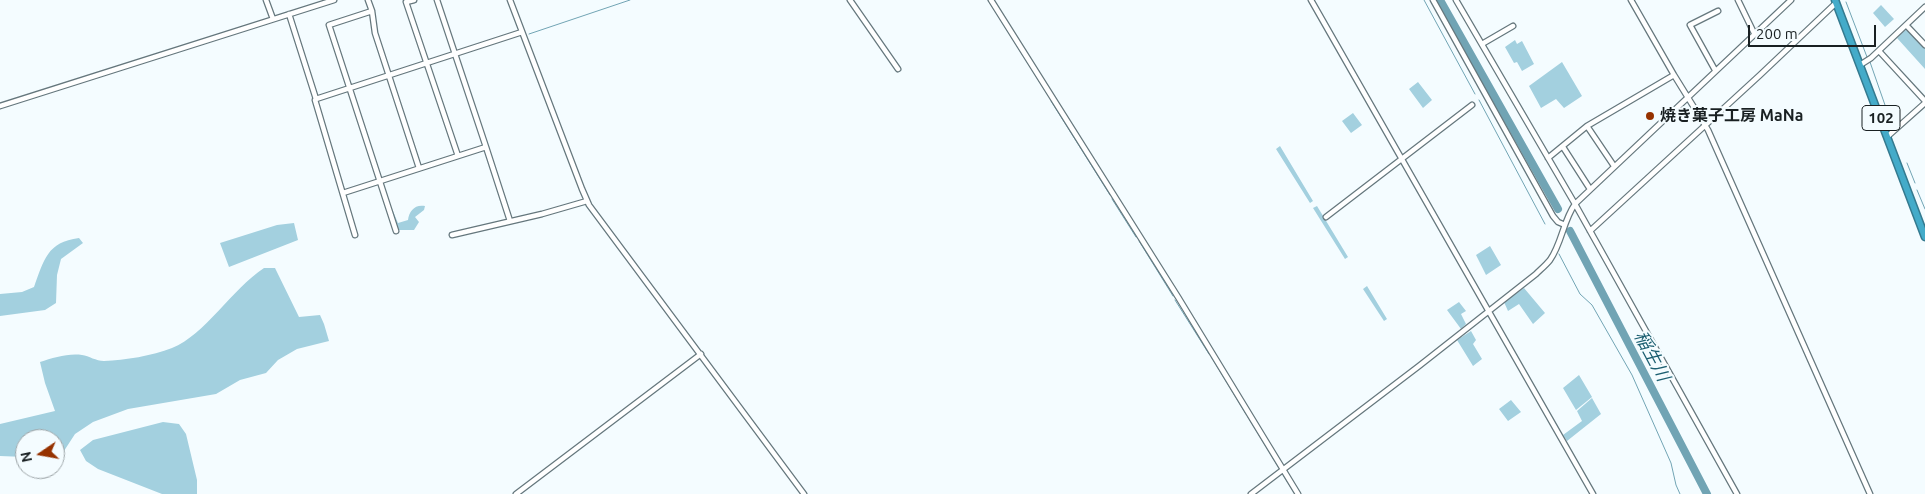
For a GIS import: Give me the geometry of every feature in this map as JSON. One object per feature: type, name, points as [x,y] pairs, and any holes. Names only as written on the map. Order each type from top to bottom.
[{"type":"highway","name":"102","points":[[1835,1],[1925,236]]},
{"type":"street","points":[[266,0],[273,20]]},
{"type":"street","points":[[0,106],[334,0]]},
{"type":"street","points":[[368,0],[372,10],[374,33],[419,168]]},
{"type":"street","points":[[414,0],[406,2],[458,156]]},
{"type":"street","points":[[437,0],[510,222]]},
{"type":"street","points":[[510,0],[588,201],[804,494]]},
{"type":"street","points":[[850,0],[898,69]]},
{"type":"street","points":[[991,0],[1178,297],[1298,494]]},
{"type":"street","points":[[1311,0],[1593,494]]},
{"type":"street","points":[[1433,0],[1553,216],[1564,225]]},
{"type":"street","points":[[1456,0],[1575,204],[1737,494]]},
{"type":"street","points":[[1631,0],[1674,75],[1705,124],[1870,494]]},
{"type":"street","points":[[1738,0],[1754,33]]},
{"type":"street","points":[[1251,494],[1536,274],[1549,262],[1575,204],[1790,0]]},
{"type":"street","points":[[1590,231],[1835,1]]},
{"type":"street","points":[[1860,64],[1879,51],[1925,7]]},
{"type":"street","points":[[372,10],[329,24],[396,231]]},
{"type":"street","points":[[1716,70],[1690,25],[1718,11]]},
{"type":"street","points":[[289,14],[316,99],[355,235]]},
{"type":"street","points":[[1906,25],[1925,45]]},
{"type":"street","points":[[1482,44],[1513,26]]},
{"type":"street","points":[[316,99],[522,32]]},
{"type":"street","points":[[1879,51],[1925,102],[1888,136]]},
{"type":"street","points":[[1548,158],[1587,126],[1674,75]]},
{"type":"street","points":[[1326,217],[1472,105]]},
{"type":"street","points":[[1587,126],[1614,166]]},
{"type":"street","points":[[343,193],[486,146]]},
{"type":"street","points":[[1563,147],[1590,189]]},
{"type":"street","points":[[452,235],[588,201]]},
{"type":"street","points":[[516,494],[700,354]]},
{"type":"shaded area","points":[[1881,5],[1894,19],[1885,27],[1873,13]]},
{"type":"shaded area","points":[[1905,30],[1911,32],[1925,48],[1925,69],[1897,38]]},
{"type":"shaded area","points":[[1515,40],[1517,44],[1522,41],[1534,64],[1522,71],[1517,62],[1514,63],[1505,47]]},
{"type":"shaded area","points":[[1562,62],[1582,96],[1564,108],[1556,99],[1541,108],[1529,86]]},
{"type":"shaded area","points":[[1418,82],[1432,100],[1423,108],[1409,89]]},
{"type":"shaded area","points":[[1353,113],[1362,125],[1351,133],[1342,121]]},
{"type":"shaded area","points":[[1280,146],[1313,201],[1310,203],[1276,149]]},
{"type":"shaded area","points":[[389,204],[398,223],[408,220],[411,211],[415,207],[425,206],[424,210],[415,217],[419,222],[414,230],[398,230]]},
{"type":"shaded area","points":[[1317,206],[1348,257],[1345,259],[1313,208]]},
{"type":"shaded area","points":[[294,223],[298,240],[229,267],[220,243],[277,225]]},
{"type":"shaded area","points":[[79,238],[83,243],[61,259],[57,275],[56,303],[45,310],[0,316],[0,294],[22,292],[34,287],[44,261],[53,248],[68,240]]},
{"type":"shaded area","points":[[1490,246],[1501,265],[1486,275],[1476,255]]},
{"type":"shaded area","points":[[264,268],[275,268],[299,317],[320,315],[329,341],[297,349],[278,360],[266,373],[240,380],[216,394],[128,409],[93,422],[75,434],[65,449],[65,429],[15,429],[15,457],[0,456],[0,424],[55,411],[40,362],[71,355],[82,355],[101,361],[121,360],[172,348],[196,333],[252,277]]},
{"type":"shaded area","points":[[1367,286],[1387,319],[1384,321],[1363,289]]},
{"type":"shaded area","points":[[1524,288],[1545,313],[1533,324],[1519,304],[1508,311],[1504,302]]},
{"type":"shaded area","points":[[1459,302],[1466,311],[1461,314],[1466,324],[1461,329],[1447,310]]},
{"type":"shaded area","points":[[1471,331],[1476,340],[1473,344],[1482,359],[1473,366],[1457,340]]},
{"type":"shaded area","points":[[1579,375],[1592,397],[1576,410],[1563,388]]},
{"type":"shaded area","points":[[1592,398],[1601,414],[1567,441],[1563,435],[1582,421],[1577,411]]},
{"type":"shaded area","points":[[1511,400],[1521,412],[1508,421],[1499,409]]},
{"type":"shaded area","points":[[163,422],[179,424],[186,434],[197,480],[197,494],[162,494],[98,469],[86,461],[80,450],[93,440]]},
{"type":"waterway","points":[[529,34],[630,0]]},
{"type":"waterway","points":[[988,0],[1049,97]]},
{"type":"waterway","points":[[1424,0],[1475,94]]},
{"type":"waterway","name":"稲生川","points":[[1440,0],[1558,209]]},
{"type":"waterway","points":[[1846,2],[1867,57]]},
{"type":"waterway","points":[[1870,62],[1893,128]]},
{"type":"waterway","points":[[1479,100],[1545,224]]},
{"type":"waterway","points":[[1051,101],[1110,195]]},
{"type":"waterway","points":[[1907,163],[1915,183]]},
{"type":"waterway","points":[[1917,190],[1925,209]]},
{"type":"waterway","points":[[1112,199],[1136,237]]},
{"type":"waterway","name":"稲生川","points":[[1570,231],[1707,494]]},
{"type":"waterway","points":[[1139,241],[1173,296]]},
{"type":"waterway","points":[[1559,254],[1580,294],[1592,305],[1632,375],[1671,463],[1680,494]]},
{"type":"waterway","points":[[1175,300],[1209,354]]},
{"type":"waterway","points":[[1212,358],[1246,414]]},
{"type":"waterway","points":[[1248,417],[1279,468]]},
{"type":"waterway","points":[[1282,473],[1295,494]]},
{"type":"place","name":"焼き菓子工房 MaNa","points":[[1650,116]]}]
